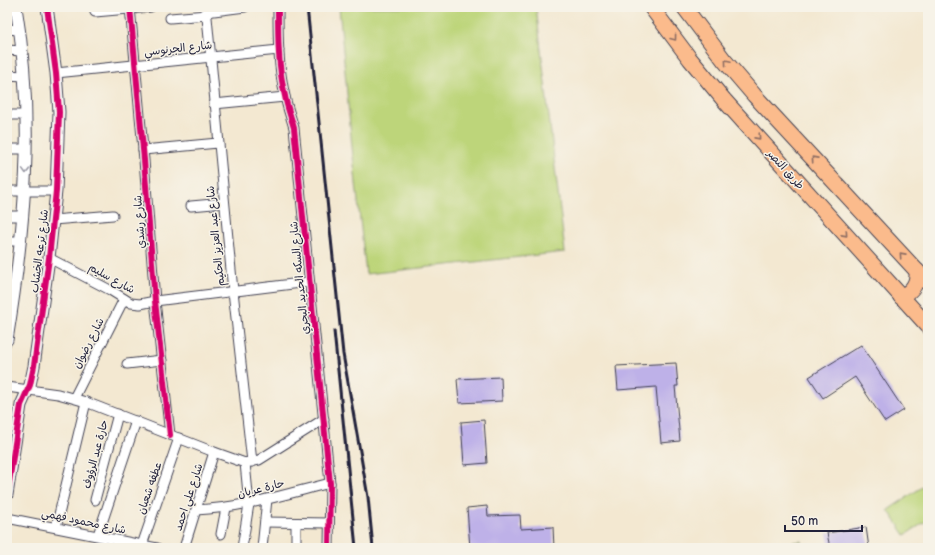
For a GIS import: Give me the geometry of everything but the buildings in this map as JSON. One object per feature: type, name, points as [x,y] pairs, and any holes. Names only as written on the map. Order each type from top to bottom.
[{"type":"highway","name":"طريق النصر","points":[[651,7],[690,59],[724,100],[901,298],[928,326]]},
{"type":"highway","points":[[684,7],[724,60],[754,95],[928,283]]},
{"type":"highway","points":[[901,298],[914,287],[917,271]]},
{"type":"street","name":"شارع ترعه الخشاب","points":[[7,336],[11,285],[21,241],[25,191],[26,115],[22,51],[16,7]]},
{"type":"street","name":"شارع ترعه الخشاب","points":[[7,495],[21,406],[28,390],[34,366],[49,258],[56,191],[59,112],[56,72],[47,7]]},
{"type":"street","points":[[95,12],[151,7]]},
{"type":"street","points":[[170,18],[206,11],[245,7]]},
{"type":"street","name":"شارع السكه الحديد البحري","points":[[278,7],[279,50],[285,97],[294,128],[324,419],[330,483],[329,548]]},
{"type":"street","name":"شارع رشدي","points":[[130,8],[155,300],[162,360],[175,437]]},
{"type":"street","name":"شارع عبد العزيز الحكيم","points":[[206,11],[249,462],[249,504],[242,548]]},
{"type":"street","points":[[7,29],[19,30]]},
{"type":"street","points":[[7,50],[22,51]]},
{"type":"street","name":"شارع الجرنوسي","points":[[56,72],[279,50]]},
{"type":"street","points":[[7,76],[24,76]]},
{"type":"street","points":[[214,104],[285,97]]},
{"type":"street","points":[[7,115],[26,115]]},
{"type":"street","points":[[143,150],[218,143]]},
{"type":"street","points":[[7,149],[26,149]]},
{"type":"street","points":[[7,191],[56,191]]},
{"type":"street","points":[[191,206],[224,203]]},
{"type":"street","points":[[53,220],[113,215]]},
{"type":"street","points":[[7,216],[23,216]]},
{"type":"street","points":[[7,241],[21,241]]},
{"type":"street","name":"شارع سليم","points":[[49,258],[110,290],[131,304],[309,282]]},
{"type":"street","name":"شارع رضوان","points":[[74,398],[124,299]]},
{"type":"street","points":[[127,364],[162,360]]},
{"type":"street","points":[[7,387],[74,398],[214,452],[249,462],[259,460],[324,419]]},
{"type":"street","points":[[56,527],[86,402]]},
{"type":"street","name":"حارة عبد الرؤوف","points":[[94,500],[118,414]]},
{"type":"street","points":[[98,535],[136,422]]},
{"type":"street","name":"عطفه شعبان","points":[[142,545],[175,437]]},
{"type":"street","name":"شارع علي احمد","points":[[184,548],[214,452]]},
{"type":"street","name":"حارة عريان","points":[[196,510],[226,508],[249,504],[330,483]]},
{"type":"street","points":[[262,548],[267,499]]},
{"type":"street","points":[[221,534],[226,508]]},
{"type":"street","name":"شارع محمود فهمي","points":[[7,518],[98,535],[156,548]]},
{"type":"street","points":[[265,522],[329,522]]},
{"type":"street","points":[[296,523],[296,548]]},
{"type":"street","points":[[108,548],[111,538]]},
{"type":"green space","points":[[339,7],[536,7],[565,252],[366,274]]},
{"type":"green space","points":[[928,483],[928,520],[905,535],[888,510]]},
{"type":"green space","points":[[801,541],[802,548],[751,548]]},
{"type":"railway","points":[[307,7],[343,354],[368,497],[373,548]]},
{"type":"railway","points":[[334,331],[356,548]]},
{"type":"cycle path","points":[[7,495],[21,405],[30,385],[34,366],[49,258],[56,191],[59,112],[56,73],[47,7]]},
{"type":"cycle path","points":[[130,7],[155,301],[170,435]]},
{"type":"cycle path","points":[[278,7],[278,41],[280,63],[286,100],[294,128],[330,483],[329,548]]}]
